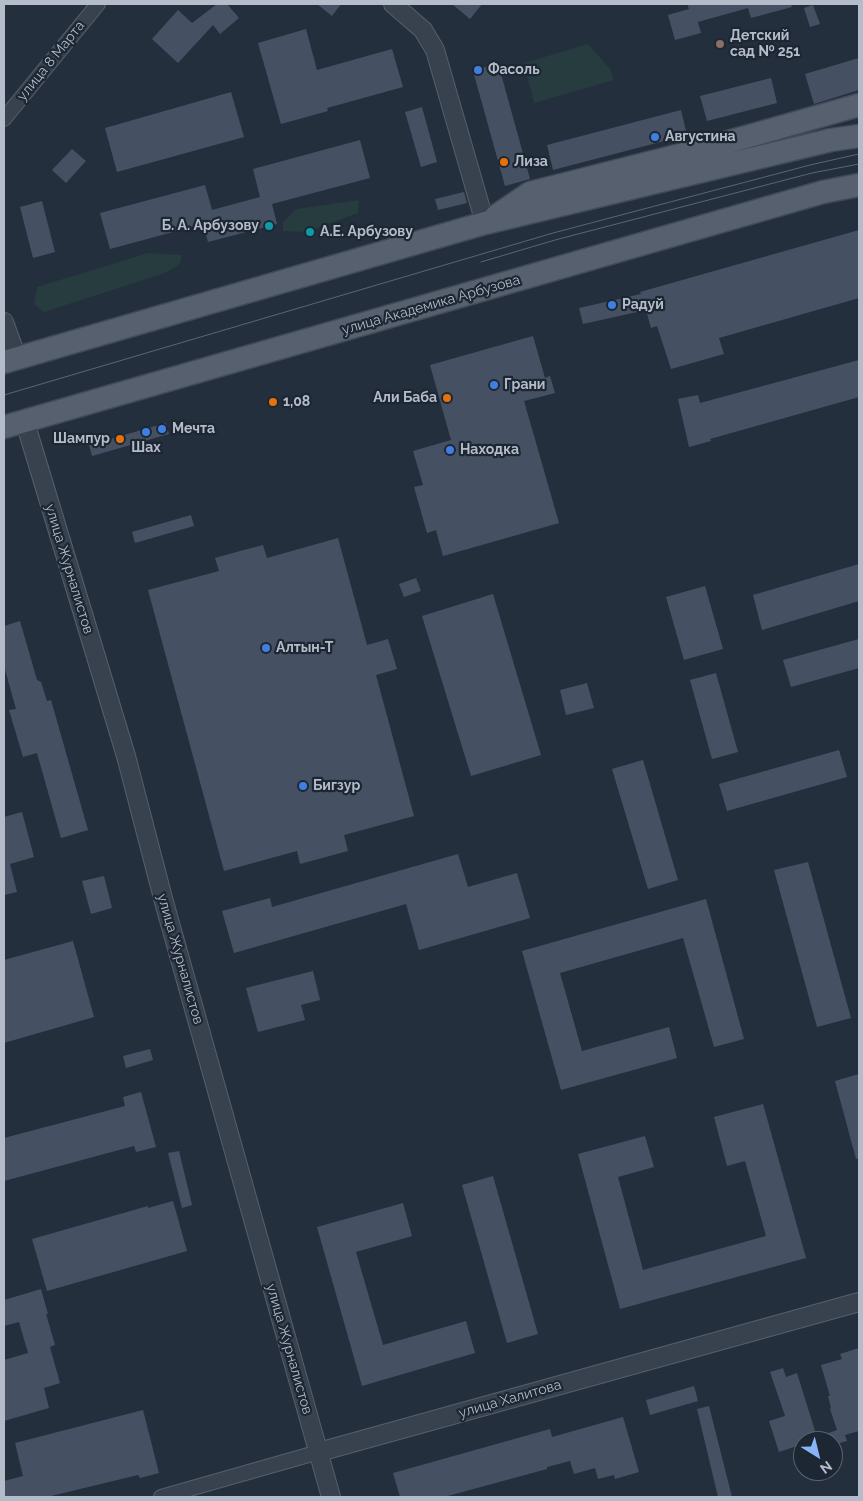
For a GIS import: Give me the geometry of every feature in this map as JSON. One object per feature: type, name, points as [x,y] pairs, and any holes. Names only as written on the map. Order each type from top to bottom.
[{"type":"main road","points":[[485,223],[530,193],[700,150],[859,105]]},
{"type":"main road","points":[[10,360],[485,223],[831,140],[859,136]]},
{"type":"main road","name":"улица Академика Арбузова","points":[[14,424],[823,192],[859,185]]},
{"type":"street","name":"улица 8 Марта","points":[[4,118],[98,4]]},
{"type":"street","points":[[394,4],[423,30],[435,50],[485,223]]},
{"type":"street","points":[[4,322],[10,360]]},
{"type":"street","name":"улица Журналистов","points":[[14,424],[126,756],[169,921],[332,1497]]},
{"type":"street","name":"улица Халитова","points":[[161,1497],[859,1302]]},
{"type":"green space","points":[[588,44],[610,69],[614,80],[534,103],[524,63]]},
{"type":"green space","points":[[359,200],[358,213],[306,232],[283,231],[283,222],[296,209]]},
{"type":"green space","points":[[148,253],[182,255],[180,264],[165,273],[44,312],[34,304],[37,287]]},
{"type":"building","points":[[217,4],[227,4],[239,18],[220,34],[213,25],[178,63],[152,39],[178,10],[192,23]]},
{"type":"building","points":[[317,4],[341,4],[332,16]]},
{"type":"building","points":[[452,4],[482,4],[470,19]]},
{"type":"building","points":[[687,4],[791,4],[792,7],[751,18],[748,8],[698,22],[701,33],[675,40],[668,15],[689,9]]},
{"type":"building","points":[[813,5],[820,24],[810,27],[804,8]]},
{"type":"building","points":[[306,29],[317,70],[392,49],[403,87],[327,108],[328,111],[281,124],[258,43]]},
{"type":"building","points":[[859,58],[859,90],[814,104],[805,74]]},
{"type":"building","points":[[498,63],[530,179],[505,186],[473,71]]},
{"type":"building","points":[[771,78],[777,103],[707,121],[700,96]]},
{"type":"building","points":[[231,92],[244,137],[117,172],[105,128]]},
{"type":"building","points":[[422,107],[437,162],[421,167],[405,112]]},
{"type":"building","points":[[681,110],[687,135],[553,170],[547,145]]},
{"type":"building","points":[[360,140],[370,178],[272,204],[277,224],[208,242],[203,224],[110,249],[100,213],[205,185],[212,210],[260,197],[253,169]]},
{"type":"building","points":[[72,149],[86,161],[66,183],[52,170]]},
{"type":"building","points":[[464,192],[467,203],[438,210],[435,199]]},
{"type":"building","points":[[42,201],[55,252],[33,258],[20,207]]},
{"type":"building","points":[[859,230],[859,298],[719,338],[724,354],[671,369],[657,326],[651,328],[646,310],[583,324],[579,308],[641,294],[640,292]]},
{"type":"building","points":[[533,336],[545,378],[550,376],[555,393],[524,401],[559,523],[443,556],[436,530],[427,533],[414,487],[423,485],[413,451],[451,440],[430,365]]},
{"type":"building","points":[[859,360],[859,397],[710,439],[711,441],[689,447],[678,399],[698,395],[700,403]]},
{"type":"building","points":[[166,423],[169,434],[92,456],[89,445]]},
{"type":"building","points":[[191,515],[194,526],[135,543],[132,532]]},
{"type":"building","points":[[338,538],[367,645],[388,639],[397,669],[376,675],[414,816],[344,835],[348,851],[300,864],[297,851],[224,871],[148,590],[219,571],[215,558],[240,551],[263,545],[267,558]]},
{"type":"building","points":[[859,564],[859,601],[762,630],[753,595]]},
{"type":"building","points":[[416,578],[421,591],[404,597],[399,584]]},
{"type":"building","points":[[705,586],[723,649],[684,660],[666,597]]},
{"type":"building","points":[[493,594],[541,755],[471,776],[422,616]]},
{"type":"building","points":[[20,621],[37,680],[41,682],[47,701],[51,700],[88,830],[61,838],[37,753],[23,757],[9,710],[16,709],[4,666],[4,626]]},
{"type":"building","points":[[859,639],[859,668],[791,687],[783,660]]},
{"type":"building","points":[[716,673],[738,752],[712,759],[690,680]]},
{"type":"building","points":[[587,683],[594,708],[566,715],[560,690]]},
{"type":"building","points":[[839,750],[847,777],[727,811],[719,784]]},
{"type":"building","points":[[643,760],[678,880],[648,889],[612,769]]},
{"type":"building","points":[[22,812],[34,857],[10,864],[17,892],[4,895],[4,817]]},
{"type":"building","points":[[458,854],[468,887],[517,873],[530,918],[419,950],[406,904],[234,953],[222,911],[270,898],[272,907]]},
{"type":"building","points":[[808,862],[851,1018],[817,1027],[774,870]]},
{"type":"building","points":[[104,876],[112,908],[91,914],[82,881]]},
{"type":"building","points":[[706,899],[744,1039],[714,1047],[683,938],[560,973],[582,1051],[669,1027],[677,1058],[561,1090],[522,951]]},
{"type":"building","points":[[73,941],[94,1017],[4,1043],[4,960]]},
{"type":"building","points":[[313,971],[320,1000],[301,1005],[305,1020],[258,1032],[246,988]]},
{"type":"building","points":[[150,1049],[153,1060],[126,1068],[123,1056]]},
{"type":"building","points":[[859,1074],[859,1158],[856,1159],[835,1081]]},
{"type":"building","points":[[141,1092],[156,1147],[136,1152],[134,1146],[4,1181],[4,1138],[125,1106],[123,1097]]},
{"type":"building","points":[[763,1104],[806,1258],[620,1309],[578,1154],[645,1136],[654,1167],[618,1177],[643,1270],[766,1236],[745,1161],[727,1166],[714,1117]]},
{"type":"building","points":[[179,1151],[192,1205],[182,1208],[168,1153]]},
{"type":"building","points":[[493,1176],[538,1334],[507,1343],[462,1185]]},
{"type":"building","points":[[173,1201],[187,1251],[47,1291],[32,1239],[148,1206],[148,1208]]},
{"type":"building","points":[[403,1203],[412,1236],[356,1252],[383,1345],[466,1321],[475,1353],[362,1386],[317,1227]]},
{"type":"building","points":[[41,1289],[55,1345],[50,1347],[60,1383],[44,1388],[49,1408],[4,1421],[4,1360],[28,1353],[19,1322],[4,1326],[4,1300]]},
{"type":"building","points":[[859,1348],[859,1431],[845,1435],[847,1441],[843,1442],[843,1431],[834,1431],[837,1430],[830,1409],[828,1396],[830,1396],[821,1365],[842,1359],[840,1354]]},
{"type":"building","points":[[783,1368],[786,1377],[797,1373],[815,1431],[793,1431],[793,1447],[779,1452],[769,1421],[785,1416],[770,1372]]},
{"type":"building","points":[[694,1386],[698,1401],[650,1415],[646,1400]]},
{"type":"building","points":[[709,1406],[732,1497],[718,1497],[697,1409]]},
{"type":"building","points":[[143,1410],[159,1473],[140,1478],[138,1475],[47,1497],[4,1497],[4,1481],[23,1476],[15,1443]]},
{"type":"building","points":[[623,1417],[639,1472],[615,1479],[614,1475],[598,1479],[595,1468],[574,1474],[570,1461],[444,1497],[400,1497],[393,1473],[550,1429],[552,1437]]},
{"type":"tram line","points":[[4,395],[553,233],[810,165],[859,154]]},
{"type":"tram line","points":[[481,262],[555,240],[812,173],[859,164]]},
{"type":"place","name":"Детский сад № 251","points":[[720,44]]},
{"type":"place","name":"Фасоль","points":[[478,70]]},
{"type":"place","name":"Августина","points":[[655,137]]},
{"type":"place","name":"Лиза","points":[[504,162]]},
{"type":"place","name":"Б. А. Арбузову","points":[[269,226]]},
{"type":"place","name":"А.Е. Арбузову","points":[[310,232]]},
{"type":"place","name":"Радуй","points":[[612,305]]},
{"type":"place","name":"Грани","points":[[494,385]]},
{"type":"place","name":"Али Баба","points":[[447,398]]},
{"type":"place","name":"1,08","points":[[273,402]]},
{"type":"place","name":"Мечта","points":[[162,429]]},
{"type":"place","name":"Шах","points":[[146,432]]},
{"type":"place","name":"Шампур","points":[[120,439]]},
{"type":"place","name":"Находка","points":[[450,450]]},
{"type":"place","name":"Алтын-Т","points":[[266,648]]},
{"type":"place","name":"Бигзур","points":[[303,786]]}]
